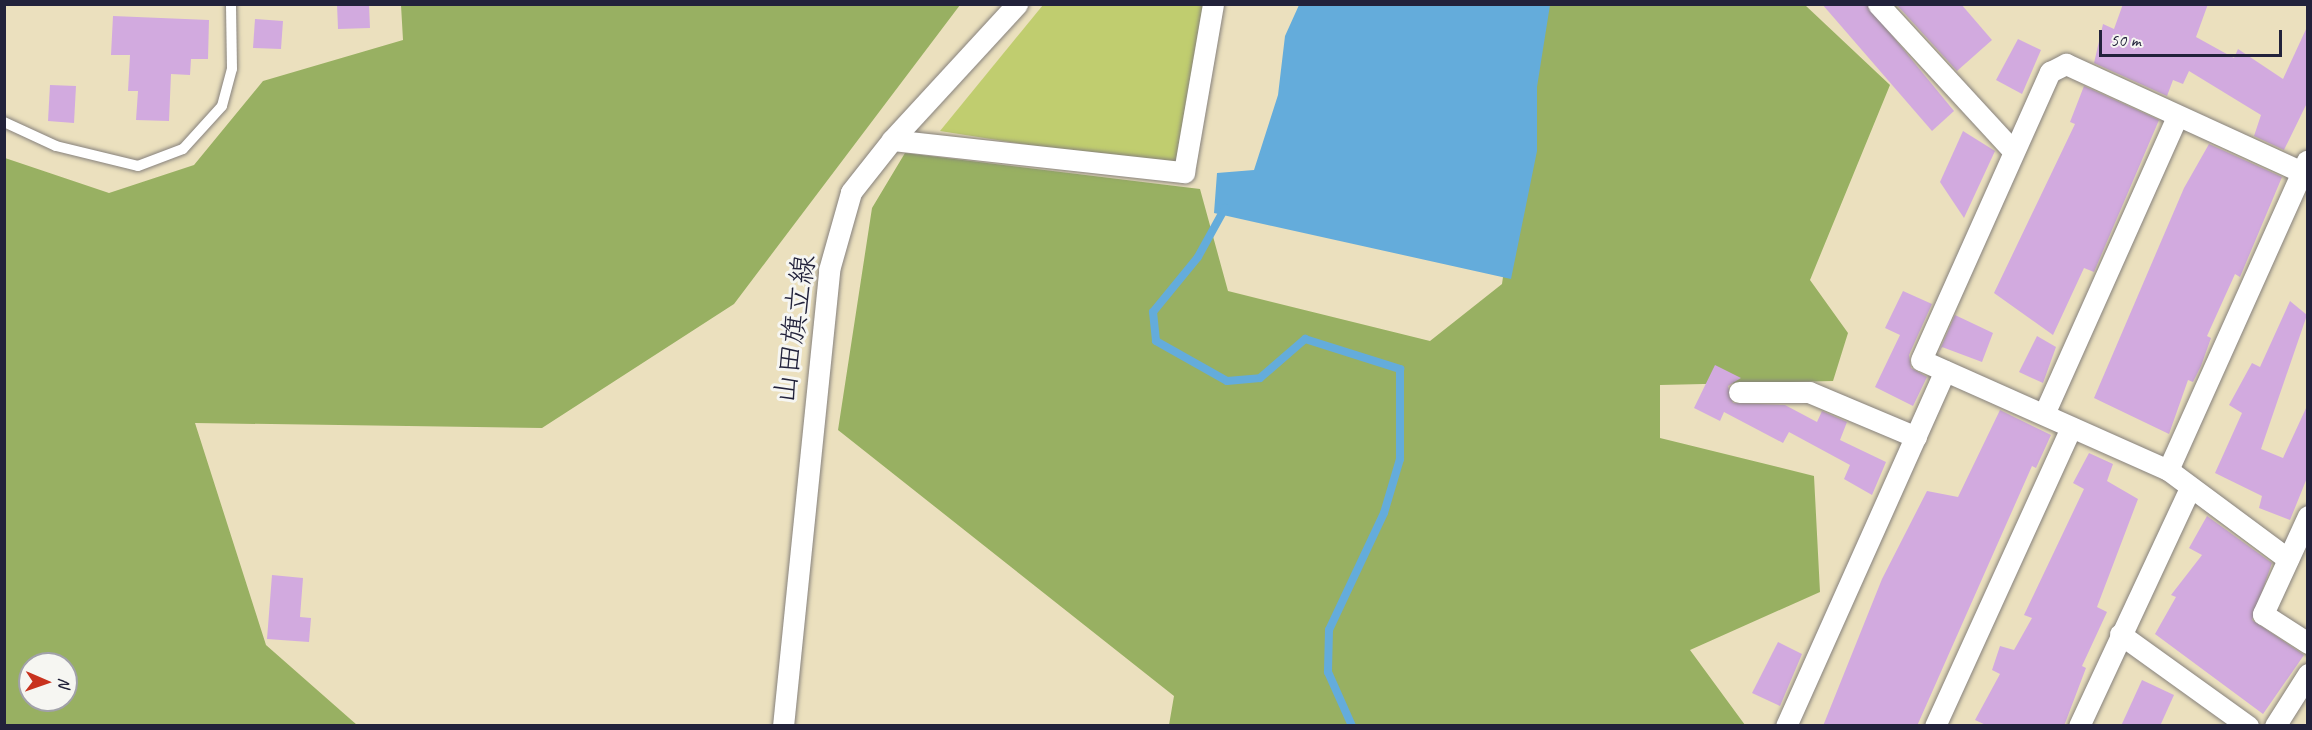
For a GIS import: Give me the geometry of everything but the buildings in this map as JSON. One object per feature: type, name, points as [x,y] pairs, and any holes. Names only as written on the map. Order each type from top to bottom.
[{"type":"street","name":"山田旗立線","points":[[783,726],[829,270],[851,192],[892,140],[1017,4]]},
{"type":"street","points":[[892,140],[1184,172],[1213,4]]},
{"type":"street","points":[[1878,4],[2013,151]]},
{"type":"street","points":[[2168,470],[2305,166],[2177,116],[2066,64],[2050,72],[1921,360],[2168,470],[2189,490],[2288,559]]},
{"type":"street","points":[[2044,414],[2177,116]]},
{"type":"street","points":[[1786,726],[1945,371]]},
{"type":"street","points":[[1739,392],[1809,392],[1916,437]]},
{"type":"street","points":[[1935,726],[2071,426]]},
{"type":"street","points":[[2079,726],[2189,490]]},
{"type":"street","points":[[2307,516],[2263,614],[2307,643]]},
{"type":"street","points":[[2120,634],[2248,726]]},
{"type":"street","points":[[2276,726],[2307,674]]},
{"type":"lane","points":[[4,122],[56,146],[138,165],[183,149],[222,106],[232,69],[231,4]]},
{"type":"green space","points":[[401,5],[960,5],[734,304],[542,428],[195,423],[266,645],[357,725],[5,725],[5,158],[109,193],[194,165],[263,81],[403,40]]},
{"type":"green space","points":[[1043,5],[1209,5],[1183,169],[940,131]]},
{"type":"green space","points":[[1542,5],[1805,5],[1890,85],[1810,280],[1848,333],[1833,381],[1660,385],[1660,438],[1814,476],[1820,592],[1690,650],[1745,725],[1169,725],[1174,696],[838,430],[872,208],[905,153],[1200,189],[1228,291],[1430,341],[1502,284]]},
{"type":"water","points":[[1299,5],[1550,5],[1537,87],[1537,151],[1511,279],[1214,213],[1217,173],[1254,170],[1278,95],[1285,36]]},
{"type":"waterway","points":[[1225,208],[1198,257],[1153,312],[1156,341],[1227,381],[1260,378],[1305,339],[1400,369],[1400,459],[1384,513],[1329,630],[1328,672],[1352,726]]}]
